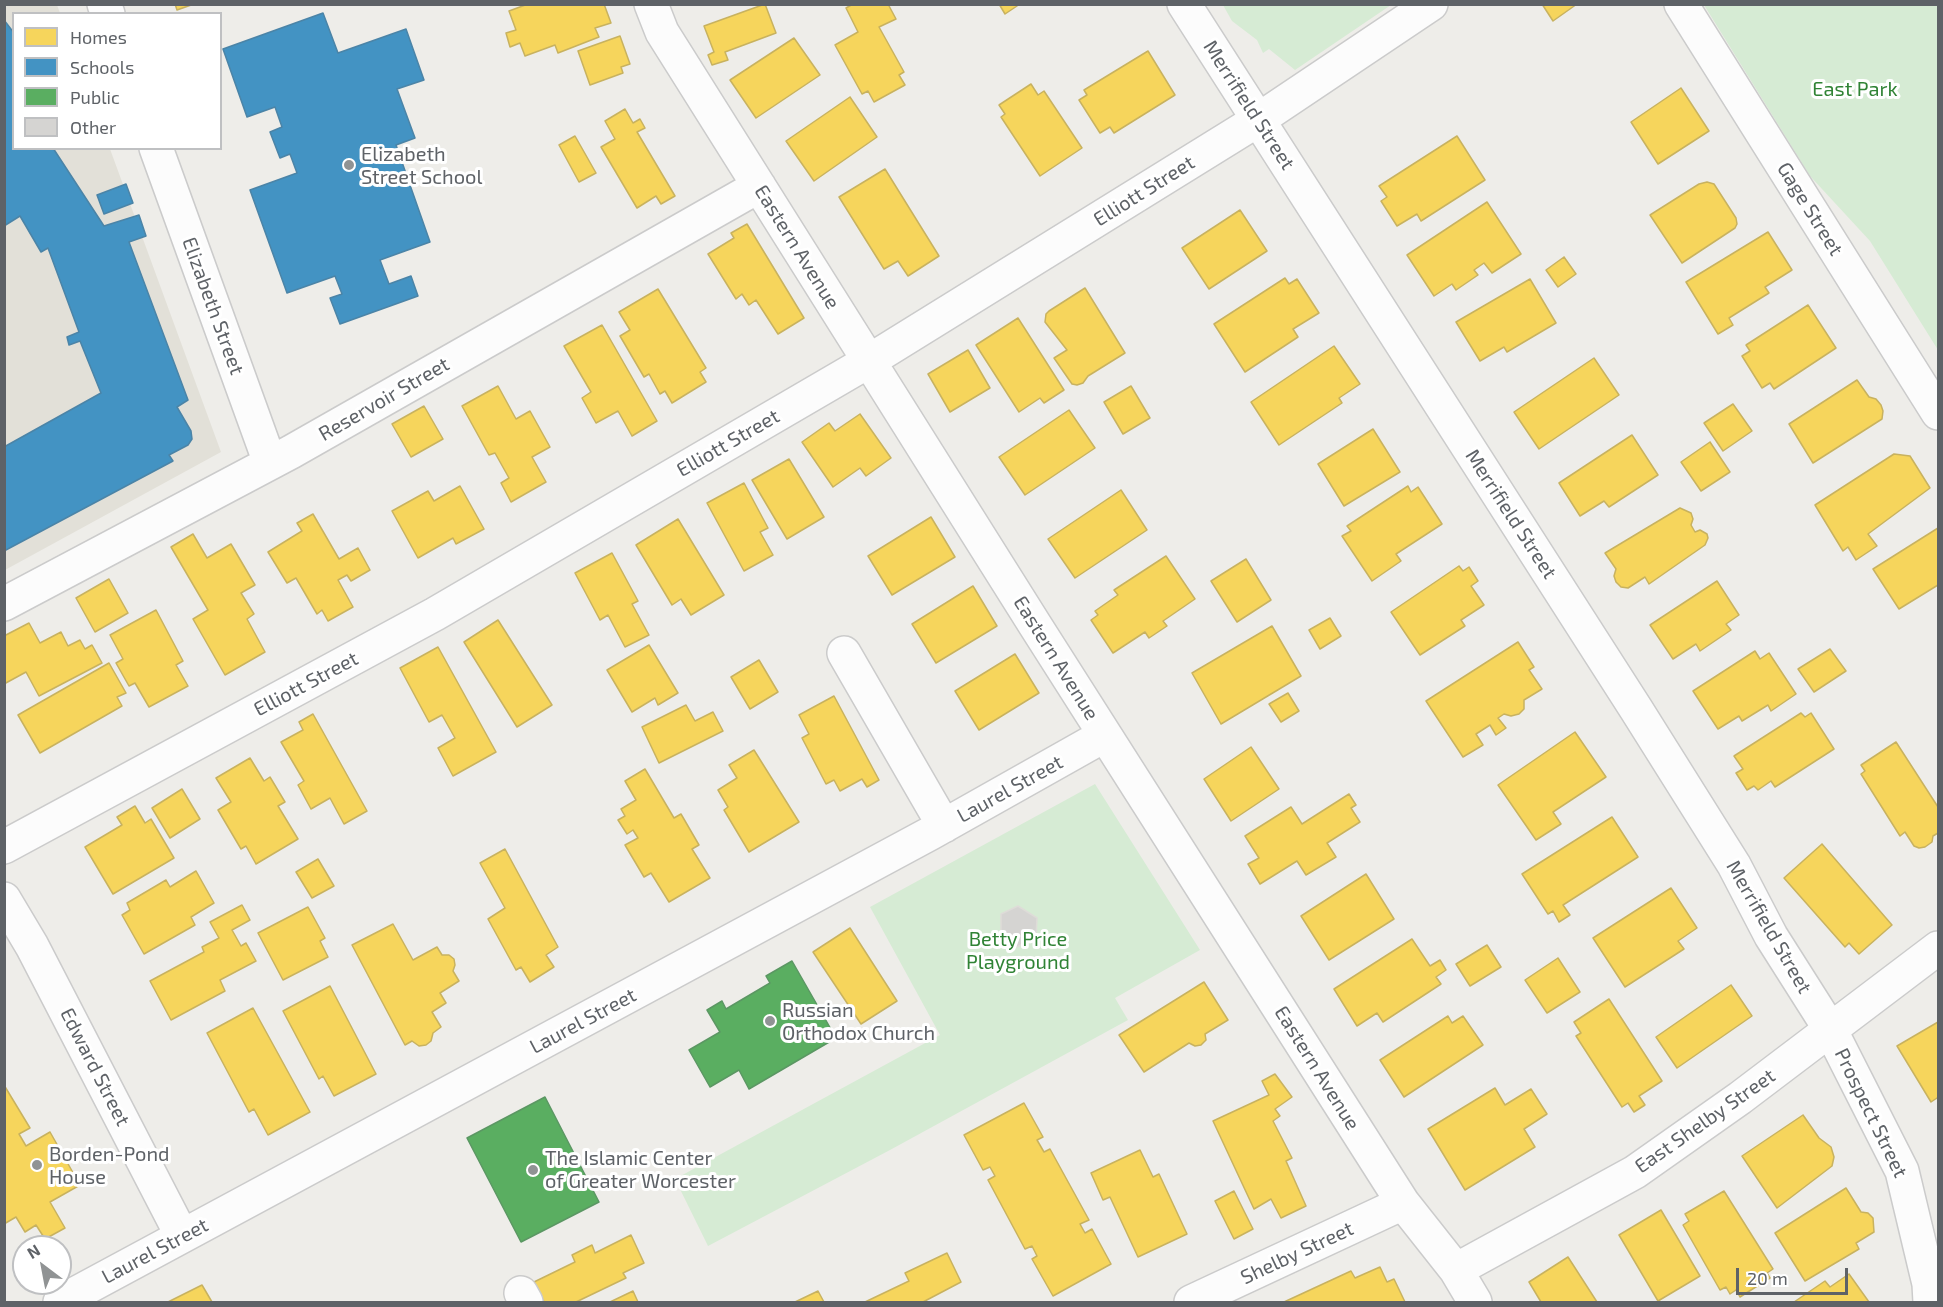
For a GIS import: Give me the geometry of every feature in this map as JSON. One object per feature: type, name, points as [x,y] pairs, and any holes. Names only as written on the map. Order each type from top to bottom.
[{"type":"street","name":"Eastern Avenue","points":[[651,4],[662,32],[1105,735],[1403,1203],[1456,1270],[1475,1302]]},
{"type":"street","name":"Merrifield Street","points":[[1184,4],[1734,865],[1771,936],[1830,1029]]},
{"type":"street","name":"Elliott Street","points":[[4,847],[435,614],[869,361],[1258,120],[1431,4]]},
{"type":"street","name":"Gage Street","points":[[1681,4],[1938,413]]},
{"type":"street","name":"Elizabeth Street","points":[[157,150],[270,463]]},
{"type":"street","name":"Reservoir Street","points":[[4,604],[270,463],[759,186]]},
{"type":"street","points":[[844,653],[944,826]]},
{"type":"street","name":"Laurel Street","points":[[60,1302],[944,826],[1105,735]]},
{"type":"street","name":"Edward Street","points":[[4,899],[32,946],[182,1236]]},
{"type":"street","name":"East Shelby Street","points":[[1456,1270],[1635,1172],[1740,1098],[1938,948]]},
{"type":"street","name":"Prospect Street","points":[[1830,1029],[1902,1171],[1929,1284],[1930,1302]]},
{"type":"street","name":"Shelby Street","points":[[1191,1302],[1403,1203]]},
{"type":"shaded area","points":[[5,5],[57,5],[60,12],[12,12],[12,150],[110,150],[221,452],[5,570]]},
{"type":"green space","points":[[1223,5],[1391,5],[1295,70],[1269,49],[1263,53],[1257,40],[1232,21]]},
{"type":"green space","name":"East Park","points":[[1704,5],[1938,5],[1938,350],[1870,241],[1810,176]]},
{"type":"green space","name":"Betty Price Playground","points":[[1095,784],[1200,950],[1115,998],[1128,1020],[708,1246],[675,1179],[940,1035],[870,907]]},
{"type":"building: Homes","points":[[175,4],[194,4],[177,10]]},
{"type":"building: Homes","points":[[528,4],[604,4],[611,23],[595,28],[599,37],[558,53],[555,45],[525,56],[520,43],[510,47],[506,33],[516,30],[509,11]]},
{"type":"building: Homes","points":[[765,4],[776,33],[725,52],[728,60],[712,65],[708,55],[714,52],[704,26]]},
{"type":"building: Homes","points":[[853,4],[888,4],[896,19],[879,27],[904,72],[899,75],[905,85],[874,102],[868,91],[862,94],[835,45],[858,32],[846,8]]},
{"type":"building: Homes","points":[[999,4],[1020,4],[1005,14]]},
{"type":"building: Homes","points":[[1542,4],[1577,4],[1553,21]]},
{"type":"building: Homes","points":[[620,36],[630,64],[621,67],[623,73],[590,85],[578,51]]},
{"type":"building: Homes","points":[[794,38],[820,75],[756,118],[730,80]]},
{"type":"building: Homes","points":[[1148,51],[1175,95],[1114,133],[1110,127],[1100,133],[1079,100],[1087,95],[1084,90]]},
{"type":"building: Homes","points":[[1031,84],[1038,95],[1044,91],[1082,148],[1040,176],[1001,117],[1005,114],[999,105]]},
{"type":"building: Homes","points":[[1681,88],[1709,131],[1658,164],[1631,122]]},
{"type":"building: Homes","points":[[850,97],[877,137],[814,181],[786,141]]},
{"type":"building: Homes","points":[[625,109],[633,123],[640,119],[645,128],[637,132],[675,196],[661,204],[656,196],[637,208],[601,147],[615,139],[605,121]]},
{"type":"building: Homes","points":[[575,136],[596,173],[579,182],[559,145]]},
{"type":"building: Homes","points":[[1457,136],[1485,180],[1421,221],[1417,214],[1397,226],[1381,201],[1387,197],[1379,186]]},
{"type":"building: Homes","points":[[885,169],[939,256],[908,276],[898,261],[884,269],[839,197]]},
{"type":"building: Homes","points":[[1707,182],[1714,184],[1736,218],[1737,224],[1735,228],[1682,263],[1650,215],[1699,184]]},
{"type":"building: Homes","points":[[1487,202],[1521,254],[1492,273],[1484,263],[1474,270],[1478,275],[1456,290],[1452,284],[1434,296],[1407,255]]},
{"type":"building: Homes","points":[[1240,210],[1267,251],[1209,289],[1182,248]]},
{"type":"building: Homes","points":[[747,224],[804,318],[778,334],[756,300],[749,305],[742,294],[736,299],[708,254],[734,238],[731,233]]},
{"type":"building: Homes","points":[[1768,232],[1792,270],[1765,287],[1769,293],[1729,318],[1733,325],[1718,334],[1686,282]]},
{"type":"building: Homes","points":[[1564,257],[1576,274],[1558,287],[1546,270]]},
{"type":"building: Homes","points":[[1285,278],[1289,284],[1297,279],[1319,313],[1293,329],[1298,337],[1245,372],[1214,324]]},
{"type":"building: Homes","points":[[1530,279],[1556,323],[1507,352],[1504,347],[1480,361],[1456,322]]},
{"type":"building: Homes","points":[[1085,288],[1125,353],[1077,385],[1072,384],[1054,358],[1067,350],[1045,322],[1049,311]]},
{"type":"building: Homes","points":[[658,289],[706,368],[700,372],[706,382],[672,403],[665,391],[660,394],[649,374],[644,377],[620,336],[630,330],[619,312]]},
{"type":"building: Homes","points":[[1808,305],[1836,348],[1774,389],[1770,383],[1762,388],[1742,356],[1750,351],[1746,345]]},
{"type":"building: Homes","points":[[1018,318],[1064,390],[1044,403],[1040,398],[1019,412],[976,345]]},
{"type":"building: Homes","points":[[602,325],[657,421],[632,436],[618,411],[596,423],[582,398],[591,392],[564,346]]},
{"type":"building: Homes","points":[[1334,346],[1360,384],[1339,398],[1342,403],[1279,445],[1251,402]]},
{"type":"building: Homes","points":[[968,350],[990,388],[950,412],[928,374]]},
{"type":"building: Homes","points":[[1594,358],[1619,395],[1539,449],[1514,412]]},
{"type":"building: Homes","points":[[1857,380],[1869,397],[1876,399],[1881,405],[1882,419],[1813,463],[1789,424]]},
{"type":"building: Homes","points":[[498,386],[516,419],[530,411],[550,447],[532,457],[546,482],[511,502],[501,483],[509,478],[495,453],[489,455],[462,406]]},
{"type":"building: Homes","points":[[1131,386],[1150,418],[1123,434],[1104,402]]},
{"type":"building: Homes","points":[[1733,404],[1752,431],[1723,451],[1704,423]]},
{"type":"building: Homes","points":[[424,406],[443,439],[411,457],[392,424]]},
{"type":"building: Homes","points":[[1069,410],[1095,448],[1025,495],[999,457]]},
{"type":"building: Homes","points":[[860,414],[891,458],[866,476],[860,468],[833,487],[802,442],[829,423],[835,431]]},
{"type":"building: Homes","points":[[1373,429],[1400,472],[1344,506],[1318,464]]},
{"type":"building: Homes","points":[[1632,435],[1658,475],[1609,507],[1604,501],[1580,516],[1559,483]]},
{"type":"building: Homes","points":[[1710,442],[1730,472],[1701,491],[1681,462]]},
{"type":"building: Homes","points":[[1894,454],[1910,456],[1930,488],[1868,534],[1877,546],[1856,560],[1848,547],[1843,551],[1815,505]]},
{"type":"building: Homes","points":[[789,459],[824,517],[787,539],[752,480]]},
{"type":"building: Homes","points":[[744,483],[768,528],[760,532],[773,555],[744,571],[707,503]]},
{"type":"building: Homes","points":[[460,486],[484,529],[456,544],[453,538],[418,558],[392,511],[428,491],[434,501]]},
{"type":"building: Homes","points":[[1408,486],[1411,492],[1418,487],[1442,524],[1396,554],[1401,561],[1372,581],[1342,536],[1351,531],[1347,526]]},
{"type":"building: Homes","points":[[1121,490],[1147,530],[1075,578],[1048,539]]},
{"type":"building: Homes","points":[[1680,508],[1691,513],[1693,519],[1691,525],[1695,532],[1700,530],[1707,534],[1705,545],[1649,584],[1645,577],[1628,588],[1621,587],[1614,576],[1616,569],[1605,553]]},
{"type":"building: Homes","points":[[313,514],[339,559],[358,548],[370,570],[351,581],[347,575],[338,580],[353,607],[328,621],[322,610],[317,614],[296,578],[287,583],[268,552],[302,531],[297,523]]},
{"type":"building: Homes","points":[[931,517],[955,557],[892,595],[868,556]]},
{"type":"building: Homes","points":[[678,519],[724,595],[691,615],[681,599],[672,605],[636,545]]},
{"type":"building: Homes","points":[[1938,528],[1938,585],[1899,609],[1873,569]]},
{"type":"building: Homes","points":[[193,534],[207,558],[231,544],[255,585],[241,593],[254,614],[247,619],[265,652],[225,675],[193,619],[208,610],[171,547]]},
{"type":"building: Homes","points":[[612,553],[638,601],[632,604],[649,635],[625,647],[608,615],[600,620],[575,573]]},
{"type":"building: Homes","points":[[1166,556],[1195,599],[1163,621],[1167,626],[1149,638],[1145,632],[1113,653],[1091,620],[1098,615],[1095,611],[1118,595],[1114,590]]},
{"type":"building: Homes","points":[[1246,559],[1271,600],[1237,622],[1211,581]]},
{"type":"building: Homes","points":[[1459,566],[1463,571],[1469,567],[1478,581],[1471,586],[1484,605],[1461,620],[1465,626],[1420,655],[1391,612]]},
{"type":"building: Homes","points":[[109,579],[128,613],[95,632],[76,598]]},
{"type":"building: Homes","points":[[1717,581],[1739,615],[1726,624],[1731,630],[1700,651],[1696,644],[1673,659],[1650,625]]},
{"type":"building: Homes","points":[[973,586],[997,626],[936,663],[912,624]]},
{"type":"building: Homes","points":[[156,610],[183,661],[176,665],[188,686],[149,707],[135,683],[129,686],[116,663],[123,659],[110,635]]},
{"type":"building: Homes","points":[[1330,618],[1341,636],[1320,649],[1309,630]]},
{"type":"building: Homes","points":[[498,620],[552,705],[517,727],[464,642]]},
{"type":"building: Homes","points":[[29,623],[40,643],[61,632],[68,646],[80,640],[85,649],[92,645],[102,663],[39,696],[26,672],[4,684],[4,636]]},
{"type":"building: Homes","points":[[1272,626],[1301,676],[1221,724],[1192,673]]},
{"type":"building: Homes","points":[[1518,642],[1534,667],[1529,670],[1542,689],[1524,700],[1524,709],[1519,714],[1511,716],[1504,714],[1498,718],[1506,728],[1496,735],[1490,725],[1476,734],[1483,745],[1463,757],[1426,701]]},
{"type":"building: Homes","points":[[649,645],[678,693],[658,705],[655,698],[632,712],[607,670]]},
{"type":"building: Homes","points":[[438,647],[496,752],[453,776],[438,748],[455,738],[442,715],[429,722],[400,668]]},
{"type":"building: Homes","points":[[1830,649],[1846,671],[1814,692],[1798,669]]},
{"type":"building: Homes","points":[[1755,651],[1760,659],[1769,653],[1796,694],[1771,711],[1768,705],[1742,721],[1739,716],[1718,729],[1693,691]]},
{"type":"building: Homes","points":[[1015,654],[1039,693],[979,730],[955,691]]},
{"type":"building: Homes","points":[[759,660],[778,692],[750,709],[731,677]]},
{"type":"building: Homes","points":[[109,663],[126,693],[117,697],[122,706],[40,753],[18,715]]},
{"type":"building: Homes","points":[[1288,693],[1299,711],[1281,722],[1269,704]]},
{"type":"building: Homes","points":[[834,696],[879,780],[867,787],[862,779],[840,791],[834,780],[826,784],[802,738],[809,734],[799,715]]},
{"type":"building: Homes","points":[[686,705],[695,721],[713,712],[723,731],[659,763],[642,727]]},
{"type":"building: Homes","points":[[1801,713],[1805,717],[1811,713],[1834,749],[1775,787],[1771,781],[1758,790],[1754,786],[1747,790],[1736,773],[1743,769],[1734,756]]},
{"type":"building: Homes","points":[[313,714],[367,811],[344,824],[330,798],[311,809],[298,785],[304,781],[281,742],[303,730],[299,722]]},
{"type":"building: Homes","points":[[1575,732],[1606,777],[1553,812],[1561,824],[1536,840],[1498,785]]},
{"type":"building: Homes","points":[[1896,742],[1938,807],[1938,833],[1925,847],[1914,846],[1905,832],[1900,836],[1861,774],[1865,771],[1861,765]]},
{"type":"building: Homes","points":[[1251,747],[1279,789],[1231,821],[1204,779]]},
{"type":"building: Homes","points":[[754,750],[799,822],[749,852],[724,810],[728,807],[718,790],[737,778],[729,765]]},
{"type":"building: Homes","points":[[250,758],[264,781],[270,777],[285,802],[278,806],[298,839],[256,864],[246,846],[241,849],[218,810],[231,802],[216,778]]},
{"type":"building: Homes","points":[[645,769],[674,818],[681,814],[699,845],[692,849],[710,878],[669,902],[651,873],[644,877],[625,845],[638,838],[633,830],[627,834],[618,820],[625,816],[621,809],[636,800],[625,781]]},
{"type":"building: Homes","points":[[182,789],[200,819],[170,838],[152,808]]},
{"type":"building: Homes","points":[[1349,794],[1356,805],[1351,808],[1360,822],[1327,843],[1336,857],[1306,875],[1297,861],[1260,884],[1248,864],[1259,858],[1245,836],[1291,807],[1302,824]]},
{"type":"building: Homes","points":[[135,806],[145,823],[151,819],[174,858],[113,894],[85,847],[122,825],[117,817]]},
{"type":"building: Homes","points":[[1612,817],[1638,857],[1563,905],[1570,915],[1559,922],[1553,911],[1548,914],[1522,874]]},
{"type":"building: Homes","points":[[1822,844],[1892,925],[1859,954],[1849,943],[1845,947],[1784,878]]},
{"type":"building: Homes","points":[[505,849],[558,947],[546,955],[554,967],[530,982],[521,967],[516,970],[488,919],[505,908],[480,863]]},
{"type":"building: Homes","points":[[318,859],[334,886],[312,898],[296,872]]},
{"type":"building: Homes","points":[[196,871],[214,903],[191,917],[195,925],[144,954],[122,915],[130,910],[127,903],[166,880],[170,887]]},
{"type":"building: Homes","points":[[1366,874],[1394,919],[1329,960],[1301,916]]},
{"type":"building: Homes","points":[[1671,888],[1697,928],[1678,941],[1684,949],[1625,987],[1593,938]]},
{"type":"building: Homes","points":[[242,905],[250,920],[232,930],[241,946],[246,943],[256,961],[220,980],[225,991],[171,1020],[150,981],[204,952],[202,947],[219,938],[210,922]]},
{"type":"building: Homes","points":[[308,907],[325,938],[320,941],[328,957],[283,980],[258,933]]},
{"type":"building: Homes","points":[[393,924],[413,960],[437,947],[442,955],[449,955],[454,959],[453,971],[459,981],[440,993],[446,1003],[432,1012],[441,1027],[433,1033],[431,1041],[426,1045],[419,1046],[412,1041],[405,1045],[352,945]]},
{"type":"building: Homes","points":[[850,928],[897,1001],[861,1024],[813,952]]},
{"type":"building: Homes","points":[[1412,939],[1430,966],[1440,960],[1446,970],[1436,977],[1441,984],[1383,1022],[1377,1013],[1357,1026],[1334,989]]},
{"type":"building: Homes","points":[[1487,945],[1501,967],[1470,986],[1456,964]]},
{"type":"building: Homes","points":[[1558,958],[1580,992],[1547,1013],[1525,980]]},
{"type":"building: Homes","points":[[1204,982],[1228,1020],[1205,1034],[1206,1040],[1201,1045],[1195,1046],[1189,1043],[1144,1072],[1119,1035]]},
{"type":"building: Homes","points":[[1731,985],[1752,1016],[1677,1068],[1656,1037]]},
{"type":"building: Homes","points":[[330,986],[376,1074],[334,1096],[323,1076],[319,1079],[283,1011]]},
{"type":"building: Homes","points":[[1609,999],[1662,1081],[1639,1096],[1645,1105],[1634,1112],[1628,1103],[1622,1107],[1576,1036],[1581,1033],[1574,1022]]},
{"type":"building: Homes","points":[[253,1008],[310,1112],[268,1135],[254,1109],[249,1112],[207,1033]]},
{"type":"building: Homes","points":[[1448,1016],[1452,1023],[1463,1016],[1483,1045],[1404,1097],[1380,1060]]},
{"type":"building: Homes","points":[[1938,1022],[1938,1100],[1937,1098],[1931,1102],[1897,1046]]},
{"type":"building: Homes","points":[[1275,1074],[1292,1097],[1275,1109],[1280,1116],[1273,1121],[1292,1158],[1286,1161],[1306,1206],[1281,1218],[1271,1199],[1254,1209],[1213,1121],[1269,1095],[1262,1081]]},
{"type":"building: Homes","name":"Borden-Pond House","points":[[4,1085],[30,1128],[19,1134],[26,1146],[50,1132],[80,1185],[50,1202],[65,1228],[52,1235],[42,1235],[36,1225],[25,1232],[16,1217],[4,1224]]},
{"type":"building: Homes","points":[[1495,1088],[1505,1105],[1531,1089],[1547,1114],[1524,1129],[1535,1147],[1465,1190],[1428,1129]]},
{"type":"building: Homes","points":[[1024,1103],[1043,1137],[1037,1140],[1044,1152],[1050,1149],[1089,1220],[1080,1224],[1085,1233],[1092,1229],[1111,1264],[1053,1296],[1032,1259],[1037,1256],[1032,1246],[1025,1249],[988,1180],[995,1176],[990,1167],[983,1170],[964,1135]]},
{"type":"building: Homes","points":[[1803,1115],[1819,1138],[1831,1147],[1834,1157],[1832,1166],[1777,1208],[1742,1156]]},
{"type":"building: Homes","points":[[1140,1150],[1153,1177],[1159,1174],[1187,1234],[1138,1257],[1110,1197],[1103,1200],[1091,1173]]},
{"type":"building: Homes","points":[[1846,1188],[1861,1212],[1868,1213],[1873,1218],[1874,1232],[1856,1243],[1859,1249],[1805,1281],[1775,1233]]},
{"type":"building: Homes","points":[[1234,1191],[1253,1229],[1234,1239],[1215,1201]]},
{"type":"building: Homes","points":[[1724,1191],[1773,1269],[1767,1273],[1770,1278],[1740,1297],[1736,1290],[1730,1294],[1726,1287],[1720,1290],[1683,1225],[1689,1221],[1685,1214]]},
{"type":"building: Homes","points":[[1661,1210],[1700,1276],[1658,1301],[1619,1235]]},
{"type":"building: Homes","points":[[631,1235],[644,1263],[623,1273],[626,1278],[576,1302],[544,1302],[534,1282],[575,1262],[572,1255],[592,1245],[595,1253]]},
{"type":"building: Homes","points":[[947,1253],[961,1282],[923,1302],[865,1302],[909,1281],[905,1273]]},
{"type":"building: Homes","points":[[1568,1257],[1597,1302],[1541,1302],[1529,1282]]},
{"type":"building: Homes","points":[[1380,1267],[1387,1282],[1394,1279],[1405,1302],[1284,1302],[1351,1271],[1355,1278]]},
{"type":"building: Homes","points":[[1849,1274],[1869,1302],[1794,1302],[1825,1281],[1830,1287]]},
{"type":"building: Homes","points":[[202,1285],[212,1302],[168,1302]]},
{"type":"building: Homes","points":[[633,1291],[638,1302],[610,1302]]},
{"type":"building: Homes","points":[[818,1291],[824,1302],[795,1302]]},
{"type":"building: Schools","name":"Elizabeth Street School","points":[[323,13],[338,53],[406,29],[424,80],[397,89],[415,138],[396,145],[430,242],[380,260],[389,284],[411,276],[418,296],[340,324],[330,298],[342,294],[335,276],[287,293],[250,190],[297,173],[290,154],[280,158],[270,132],[282,127],[275,107],[247,117],[223,49]]},
{"type":"building: Schools","points":[[4,20],[12,30],[12,150],[54,150],[104,226],[139,215],[146,236],[129,242],[188,400],[177,407],[191,431],[192,439],[188,445],[169,455],[173,461],[4,551],[4,447],[101,393],[80,341],[69,345],[67,337],[79,332],[48,248],[41,252],[20,216],[4,226]]},
{"type":"building: Schools","points":[[126,184],[133,203],[104,214],[97,195]]},
{"type":"building: Public","name":"Russian Orthodox Church","points":[[792,961],[836,1038],[749,1089],[739,1070],[710,1087],[689,1050],[720,1032],[707,1010],[722,1001],[726,1009],[770,983],[766,976]]},
{"type":"building: Public","name":"The Islamic Center of Greater Worcester","points":[[545,1097],[599,1202],[521,1242],[467,1138]]},
{"type":"building: Other","points":[[1018,906],[1037,918],[1036,937],[1017,947],[1001,936],[1001,914]]},
{"type":"place","name":"Elizabeth Street School","points":[[349,165]]},
{"type":"place","name":"Russian Orthodox Church","points":[[770,1021]]},
{"type":"place","name":"Borden-Pond House","points":[[37,1165]]},
{"type":"place","name":"The Islamic Center of Greater Worcester","points":[[533,1170]]}]
